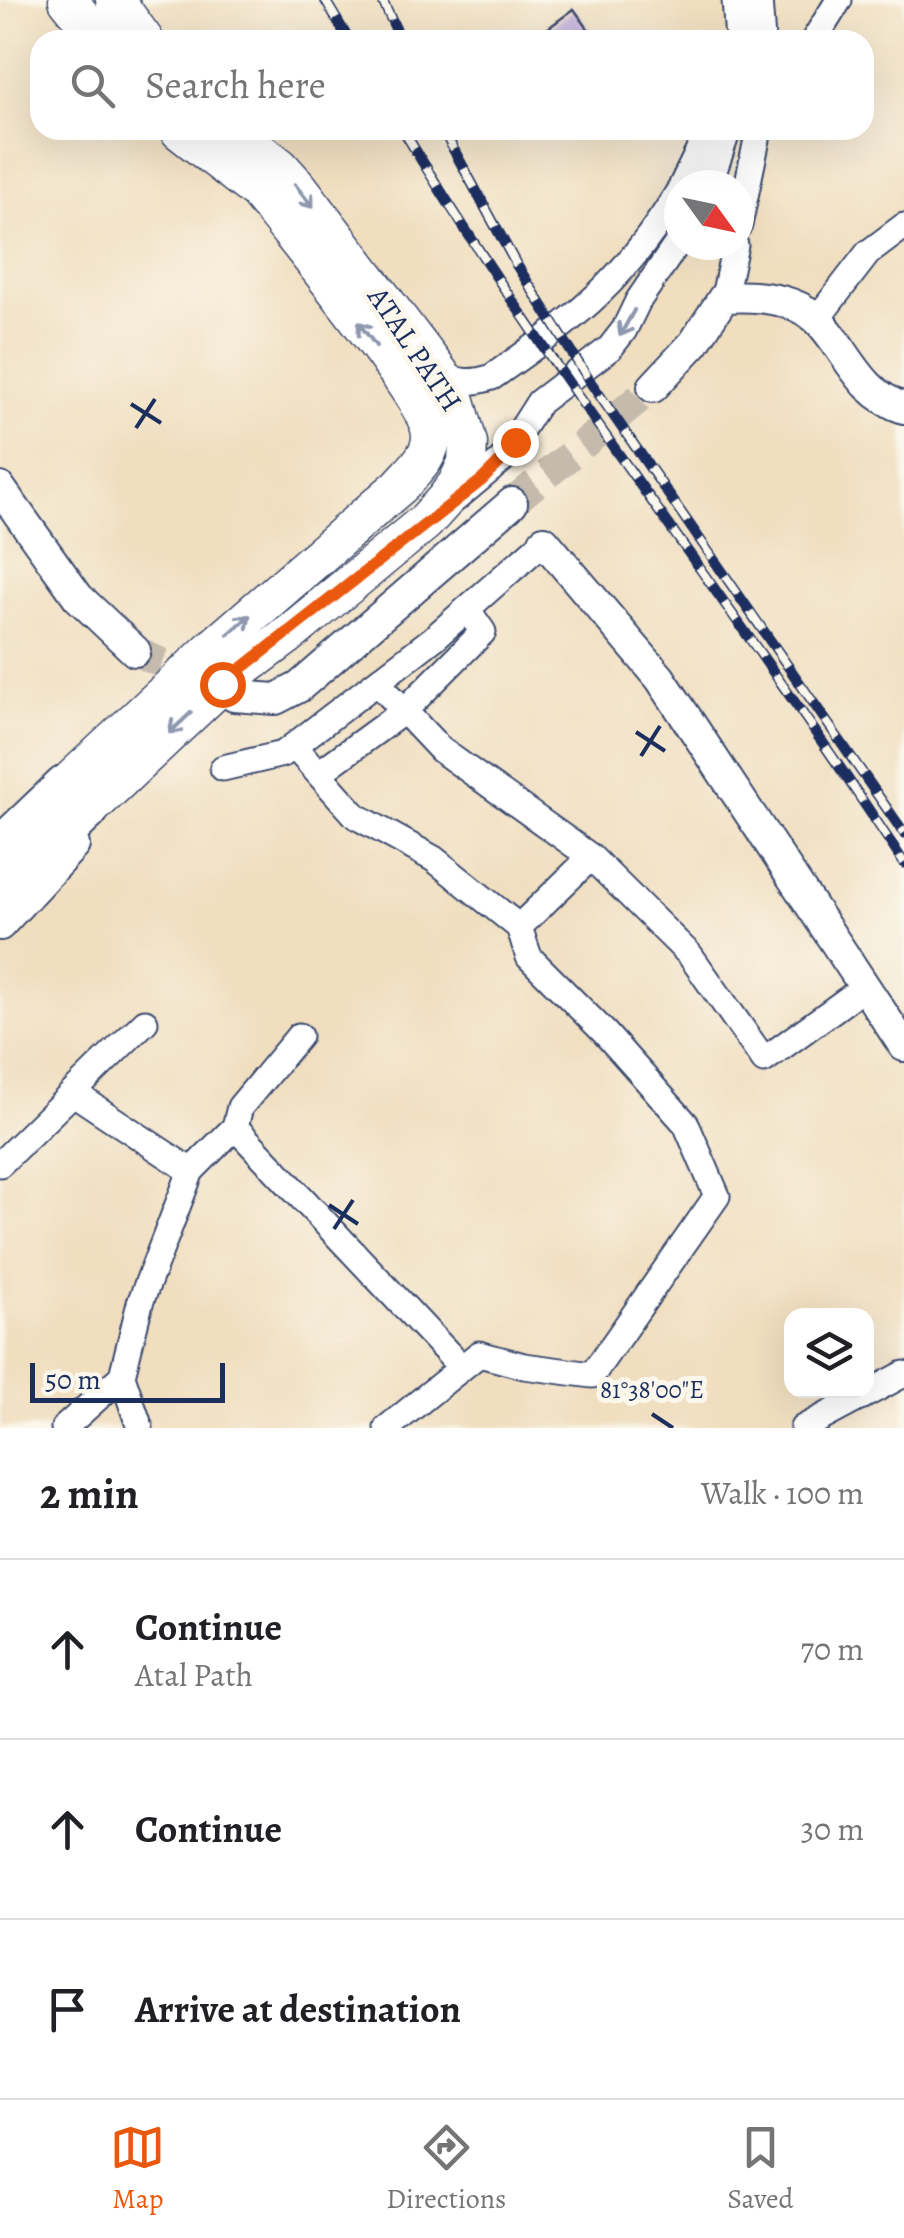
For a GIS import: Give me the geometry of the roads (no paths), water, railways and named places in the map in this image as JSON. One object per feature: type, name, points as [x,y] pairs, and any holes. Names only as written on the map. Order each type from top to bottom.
[{"type":"highway","points":[[0,894],[15,838],[77,798]]},
{"type":"main road","points":[[68,0],[92,30]]},
{"type":"main road","points":[[114,0],[136,30]]},
{"type":"main road","name":"ATAL PATH","points":[[77,798],[214,646],[400,486],[431,444],[432,430],[412,393],[274,210],[257,190],[192,140]]},
{"type":"main road","name":"ATAL PATH","points":[[77,798],[425,522],[458,484],[467,463],[465,425],[440,374],[299,188],[280,166],[246,140]]},
{"type":"street","points":[[734,0],[734,30]]},
{"type":"street","points":[[758,0],[761,30]]},
{"type":"street","points":[[820,30],[839,0]]},
{"type":"street","points":[[689,170],[703,140]]},
{"type":"street","points":[[714,170],[725,140]]},
{"type":"street","points":[[751,170],[757,140]]},
{"type":"street","points":[[440,374],[458,383],[492,377],[584,310],[612,284],[664,214]]},
{"type":"street","points":[[817,319],[868,253],[904,226]]},
{"type":"street","points":[[425,522],[482,480],[502,460],[539,402],[610,348],[666,260]]},
{"type":"street","points":[[653,387],[694,344],[724,297],[732,260]]},
{"type":"street","points":[[724,297],[758,295],[786,303],[817,319],[859,376],[894,405],[904,429]]},
{"type":"street","points":[[0,488],[78,598],[135,651]]},
{"type":"street","points":[[234,696],[276,699],[299,687],[512,503]]},
{"type":"street","points":[[223,768],[283,754],[467,609],[544,541],[660,678],[904,1046]]},
{"type":"street","points":[[319,774],[404,711],[483,632],[467,609]]},
{"type":"street","points":[[377,682],[441,750],[591,857],[690,955],[764,1060],[866,986]]},
{"type":"street","points":[[294,746],[356,816],[434,858],[520,927],[529,957],[604,1032],[686,1124],[716,1196],[592,1375],[524,1366],[479,1354],[387,1428]]},
{"type":"street","points":[[0,925],[72,852],[77,798],[30,795],[15,838]]},
{"type":"street","points":[[520,927],[591,857]]},
{"type":"street","points":[[0,1164],[76,1094],[145,1022]]},
{"type":"street","points":[[140,1428],[122,1376],[140,1303],[192,1170],[235,1127],[240,1107],[299,1036]]},
{"type":"street","points":[[76,1094],[192,1170]]},
{"type":"street","points":[[235,1127],[460,1366]]},
{"type":"street","points":[[803,1428],[904,1374]]},
{"type":"street","points":[[64,1428],[122,1376]]},
{"type":"tunnel","points":[[512,503],[653,387]]},
{"type":"tunnel","points":[[135,651],[201,681]]},
{"type":"railway","points":[[325,0],[343,30]]},
{"type":"railway","points":[[382,0],[396,30]]},
{"type":"railway","points":[[409,140],[523,317],[904,863]]},
{"type":"railway","points":[[448,140],[516,264],[591,383],[904,833]]}]
